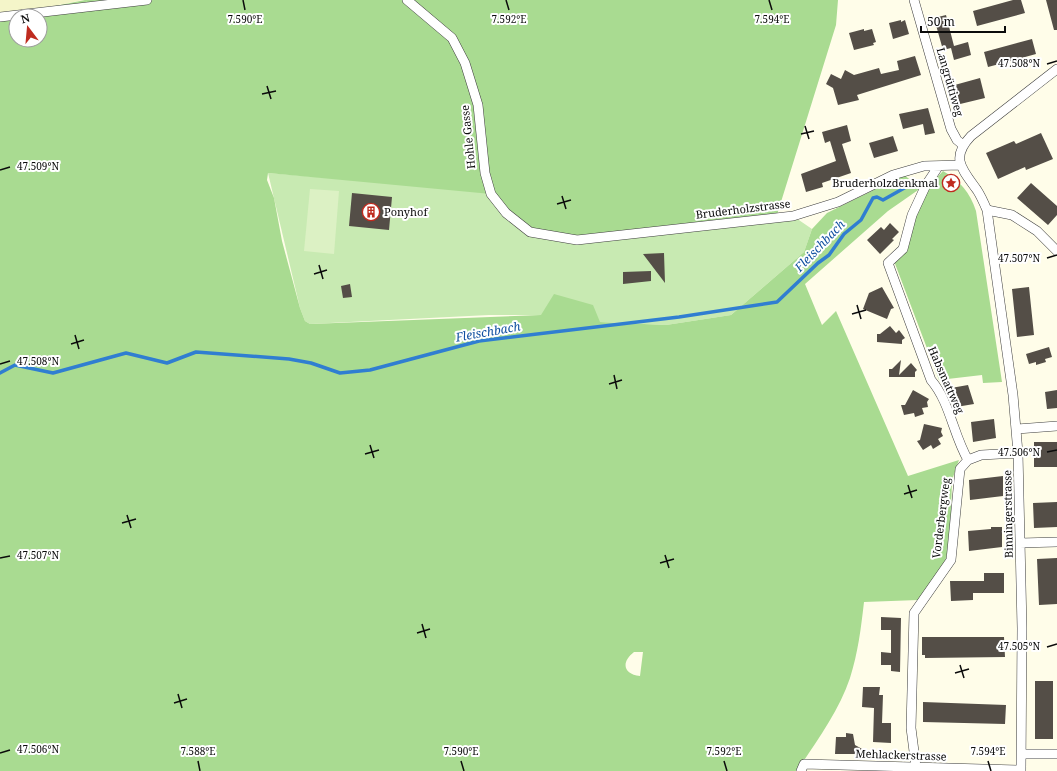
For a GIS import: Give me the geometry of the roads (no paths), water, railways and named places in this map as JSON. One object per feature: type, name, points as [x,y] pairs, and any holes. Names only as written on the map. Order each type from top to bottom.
[{"type":"street","points":[[0,17],[147,0]]},
{"type":"street","name":"Hohle Gasse","points":[[407,0],[452,38],[465,63],[478,105],[485,173],[491,194],[506,213],[530,232],[577,240]]},
{"type":"street","name":"Langrüttiweg","points":[[914,0],[951,129],[957,140],[963,145]]},
{"type":"street","points":[[1057,69],[971,136],[963,145],[960,155],[960,165],[978,191],[987,210],[1012,215],[1037,231],[1057,251]]},
{"type":"street","name":"Bruderholzstrasse","points":[[577,240],[793,216],[838,202],[893,175],[924,166],[938,167],[960,165]]},
{"type":"street","name":"Habsmattweg","points":[[938,167],[926,185],[912,215],[903,249],[888,263],[931,380],[940,390],[962,449],[968,460]]},
{"type":"street","name":"Binningerstrasse","points":[[987,210],[1017,430],[1020,543],[1021,770]]},
{"type":"street","points":[[1017,430],[1057,426]]},
{"type":"street","points":[[968,460],[981,455],[1018,453]]},
{"type":"street","name":"Vorderbergweg","points":[[916,767],[911,728],[914,613],[951,560],[957,481],[960,469],[968,460]]},
{"type":"street","points":[[1020,543],[1057,542]]},
{"type":"street","points":[[1022,754],[1057,754]]},
{"type":"street","name":"Mehlackerstrasse","points":[[802,767],[916,767],[1021,770]]},
{"type":"waterway","name":"Fleischbach","points":[[0,373],[15,365],[53,373],[126,353],[167,363],[196,352],[289,359],[311,363],[340,373],[370,370],[479,341],[679,317],[777,302],[818,263],[829,255],[844,234],[861,220],[873,198],[877,197],[883,200],[915,182]]},
{"type":"place","name":"Bruderholzdenkmal","points":[[951,183]]},
{"type":"place","name":"Ponyhof","points":[[371,212]]}]
